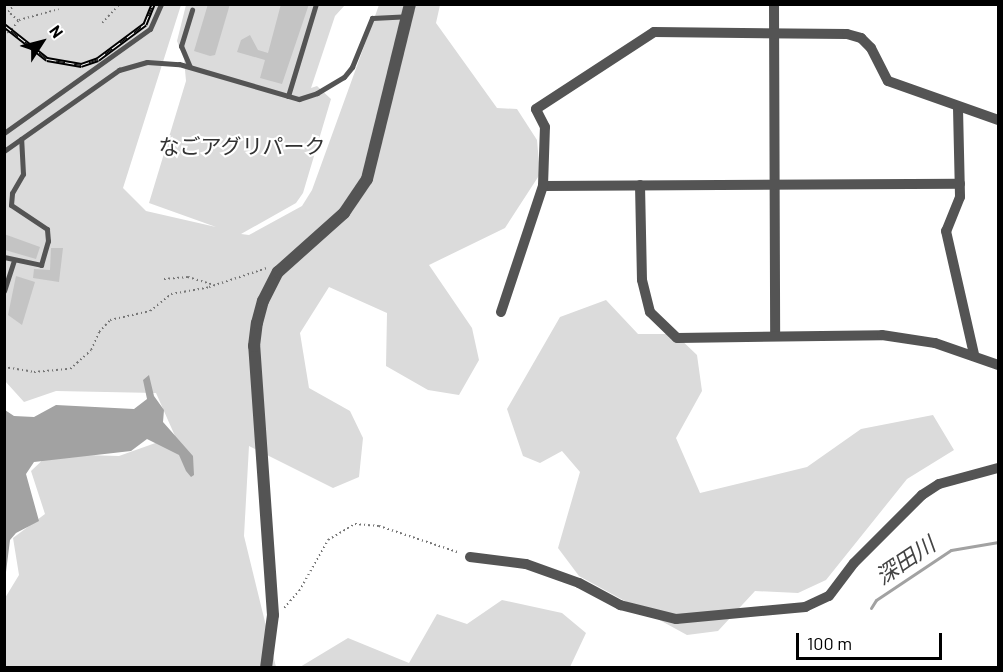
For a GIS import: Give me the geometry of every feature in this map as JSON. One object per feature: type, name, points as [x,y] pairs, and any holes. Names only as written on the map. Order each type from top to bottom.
[{"type":"street","points":[[774,4],[772,34],[775,335]]},
{"type":"street","points":[[266,668],[273,615],[254,346],[262,301],[286,264],[345,213],[363,188],[375,154],[409,10]]},
{"type":"street","points":[[501,312],[543,186],[545,127],[536,109],[654,32],[847,34],[861,38],[871,48],[888,81],[958,108],[999,120]]},
{"type":"street","points":[[958,108],[960,197],[946,231],[974,354]]},
{"type":"street","points":[[543,186],[774,182],[960,184]]},
{"type":"street","points":[[640,185],[642,280],[650,312],[677,338],[775,335],[882,336],[935,343],[974,354],[999,365]]},
{"type":"street","points":[[470,557],[526,564],[579,583],[620,605],[676,619],[805,608],[829,596],[854,563],[922,495],[939,484],[999,468]]},
{"type":"lane","points":[[4,133],[150,29],[161,4]]},
{"type":"lane","points":[[288,96],[316,4]]},
{"type":"lane","points":[[190,67],[181,46],[192,10]]},
{"type":"lane","points":[[4,151],[118,70],[147,62],[190,67],[299,99],[317,93],[344,77],[372,18],[409,10]]},
{"type":"lane","points":[[4,257],[41,265],[48,241],[47,229],[11,206],[12,193],[23,174],[21,140]]},
{"type":"lane","points":[[4,291],[14,261]]},
{"type":"path","points":[[15,4],[8,12],[18,21]]},
{"type":"path","points":[[102,23],[120,4]]},
{"type":"path","points":[[4,29],[9,33],[18,21],[59,9]]},
{"type":"path","points":[[4,367],[34,372],[70,369],[91,351],[110,320],[150,311],[171,294],[215,285],[286,264]]},
{"type":"path","points":[[164,279],[188,277],[215,285]]},
{"type":"path","points":[[273,615],[289,605],[327,540],[355,524],[379,526],[470,557]]},
{"type":"green space","name":"なごアグリパーク","points":[[5,5],[181,5],[123,188],[146,211],[216,227],[149,203],[186,81],[184,59],[177,41],[186,5],[345,5],[335,16],[311,88],[317,86],[331,99],[303,193],[296,203],[241,234],[249,235],[302,206],[312,190],[379,5],[440,5],[436,23],[497,108],[517,109],[537,140],[540,174],[505,228],[429,265],[472,328],[479,360],[459,395],[428,390],[386,366],[387,313],[329,287],[300,333],[309,388],[350,411],[363,438],[359,477],[333,488],[249,446],[244,536],[276,667],[5,667],[5,598],[19,575],[13,538],[45,514],[31,471],[49,454],[119,456],[175,436],[156,393],[56,391],[24,402],[5,381]]},
{"type":"green space","points":[[606,300],[638,334],[675,334],[697,355],[702,391],[676,438],[700,493],[807,467],[861,429],[933,415],[954,450],[907,479],[826,580],[798,593],[755,591],[718,631],[687,635],[579,576],[558,548],[580,472],[562,451],[540,463],[523,456],[507,409],[560,317]]},
{"type":"green space","points":[[502,600],[562,613],[586,633],[570,667],[300,667],[348,638],[409,663],[437,614],[467,624]]},
{"type":"shaded area","points":[[149,375],[154,396],[164,410],[163,422],[193,456],[194,475],[191,477],[186,471],[179,455],[147,439],[131,451],[34,462],[26,474],[39,521],[16,533],[10,540],[5,580],[5,410],[14,416],[34,417],[56,405],[134,409],[147,399],[143,380]]},
{"type":"building","points":[[208,4],[230,4],[215,55],[210,56],[194,51]]},
{"type":"building","points":[[281,4],[309,4],[282,84],[260,78],[265,60],[237,52],[241,40],[250,35],[258,50],[268,53]]},
{"type":"building","points":[[4,234],[40,247],[36,259],[5,250]]},
{"type":"building","points":[[51,248],[63,248],[59,282],[33,278],[34,269],[50,270]]},
{"type":"building","points":[[16,276],[35,282],[22,325],[8,315]]},
{"type":"waterway","name":"深田川","points":[[871,608],[876,600],[951,550],[998,542]]},
{"type":"railway","points":[[4,25],[47,59],[81,65],[98,59],[145,24],[153,4]]}]
